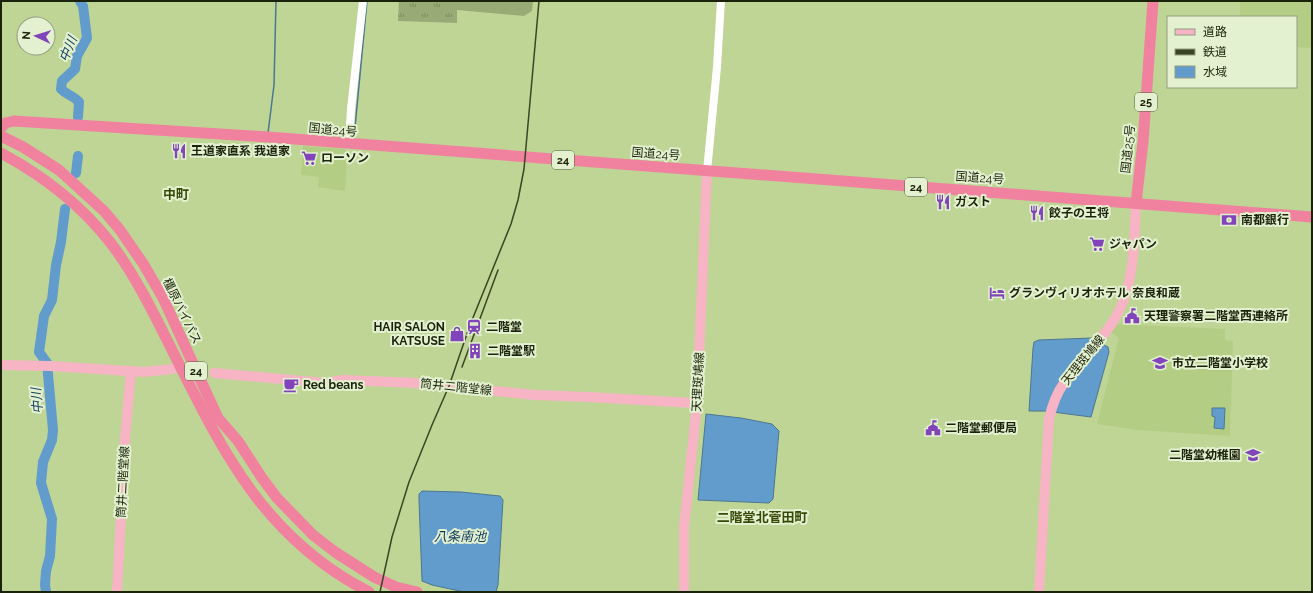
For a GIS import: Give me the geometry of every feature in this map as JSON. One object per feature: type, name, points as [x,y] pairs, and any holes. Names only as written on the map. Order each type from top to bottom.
[{"type":"highway","name":"国道25号","points":[[1136,203],[1143,142],[1153,1]]},
{"type":"highway","name":"24","points":[[1,117],[14,121]]},
{"type":"highway","name":"国道24号","points":[[14,121],[268,137],[1312,217]]},
{"type":"highway","points":[[1,128],[5,123],[14,121]]},
{"type":"highway","name":"橿原バイパス","points":[[1,136],[23,147],[59,170],[104,211],[120,230],[161,293],[218,418],[238,441],[277,498],[313,535],[335,552],[394,589],[407,592]]},
{"type":"highway","points":[[1,141],[23,151],[60,176],[95,207],[118,234],[146,274],[168,311],[234,444],[250,470],[272,499],[323,549],[345,565],[394,589]]},
{"type":"highway","name":"24","points":[[1,151],[32,168],[59,187],[86,211],[115,245],[140,283],[220,455],[245,494],[275,530],[293,548],[325,573],[355,592]]},
{"type":"highway","points":[[1,151],[30,169],[52,186],[91,221],[109,242],[125,264],[147,301],[224,451],[259,502],[287,533],[317,559],[340,575],[370,592]]},
{"type":"highway","name":"24","points":[[394,589],[417,592]]},
{"type":"main road","name":"天理斑鳩線","points":[[684,592],[684,527],[697,402],[708,171]]},
{"type":"main road","name":"天理斑鳩線","points":[[1039,592],[1044,526],[1047,429],[1050,415],[1055,398],[1064,382],[1101,338],[1118,314],[1126,293],[1131,266],[1136,203]]},
{"type":"main road","points":[[1,365],[48,366],[144,372],[172,369]]},
{"type":"main road","name":"筒井二階堂線","points":[[117,592],[125,439],[131,371]]},
{"type":"main road","name":"筒井二階堂線","points":[[214,373],[325,383],[343,380],[418,383],[534,395],[697,402]]},
{"type":"street","points":[[349,144],[351,109],[363,1]]},
{"type":"street","points":[[708,171],[721,1]]},
{"type":"shaded area","points":[[1240,1],[1312,1],[1312,48],[1297,47],[1297,16],[1240,16]]},
{"type":"shaded area","points":[[303,146],[344,149],[347,151],[345,191],[318,187],[319,177],[301,175]]},
{"type":"shaded area","points":[[1116,324],[1225,329],[1225,340],[1233,341],[1230,436],[1137,430],[1097,424],[1119,338],[1111,332]]},
{"type":"green space","points":[[399,1],[457,1],[457,23],[398,21]]},
{"type":"green space","points":[[457,1],[533,1],[532,11],[524,16],[457,10]]},
{"type":"water","points":[[1092,338],[1108,347],[1109,352],[1091,417],[1045,411],[1029,411],[1034,342],[1039,340]]},
{"type":"water","points":[[1212,408],[1225,408],[1224,429],[1214,428],[1215,417],[1212,416]]},
{"type":"water","points":[[706,414],[741,418],[772,424],[779,431],[773,499],[769,503],[698,500]]},
{"type":"water","name":"八条南池","points":[[422,491],[461,492],[500,496],[503,500],[498,585],[496,592],[464,592],[432,585],[422,581],[419,494]]},
{"type":"waterway","name":"中川","points":[[78,117],[79,102],[61,89],[62,81],[75,69],[77,56],[87,38],[83,6],[80,1]]},
{"type":"waterway","points":[[268,133],[274,85],[276,1]]},
{"type":"waterway","points":[[354,138],[367,1]]},
{"type":"waterway","name":"中川","points":[[76,173],[78,156]]},
{"type":"waterway","name":"中川","points":[[46,592],[46,571],[50,556],[52,519],[41,483],[43,462],[52,440],[53,430],[47,363],[39,352],[44,316],[52,300],[65,209]]},
{"type":"railway","points":[[380,592],[392,537],[409,482],[449,386],[470,325],[511,224],[518,200],[524,169],[539,1]]},
{"type":"railway","points":[[462,367],[498,270]]},
{"type":"place","name":"王道家直系 我道家","points":[[179,151]]},
{"type":"place","name":"ローソン","points":[[309,158]]},
{"type":"place","name":"ガスト","points":[[943,202]]},
{"type":"place","name":"餃子の王将","points":[[1037,213]]},
{"type":"place","name":"南都銀行","points":[[1229,220]]},
{"type":"place","name":"ジャパン","points":[[1097,244]]},
{"type":"place","name":"グランヴィリオホテル 奈良和蔵","points":[[997,293]]},
{"type":"place","name":"天理警察署二階堂西連絡所","points":[[1132,316]]},
{"type":"place","name":"二階堂","points":[[474,327]]},
{"type":"place","name":"HAIR SALON KATSUSE","points":[[457,334]]},
{"type":"place","name":"二階堂駅","points":[[475,351]]},
{"type":"place","name":"市立二階堂小学校","points":[[1160,363]]},
{"type":"place","name":"Red beans","points":[[291,385]]},
{"type":"place","name":"二階堂郵便局","points":[[933,428]]},
{"type":"place","name":"二階堂幼稚園","points":[[1253,455]]},
{"type":"district","name":"中町","points":[[176,194]]},
{"type":"district","name":"二階堂北菅田町","points":[[762,517]]}]
